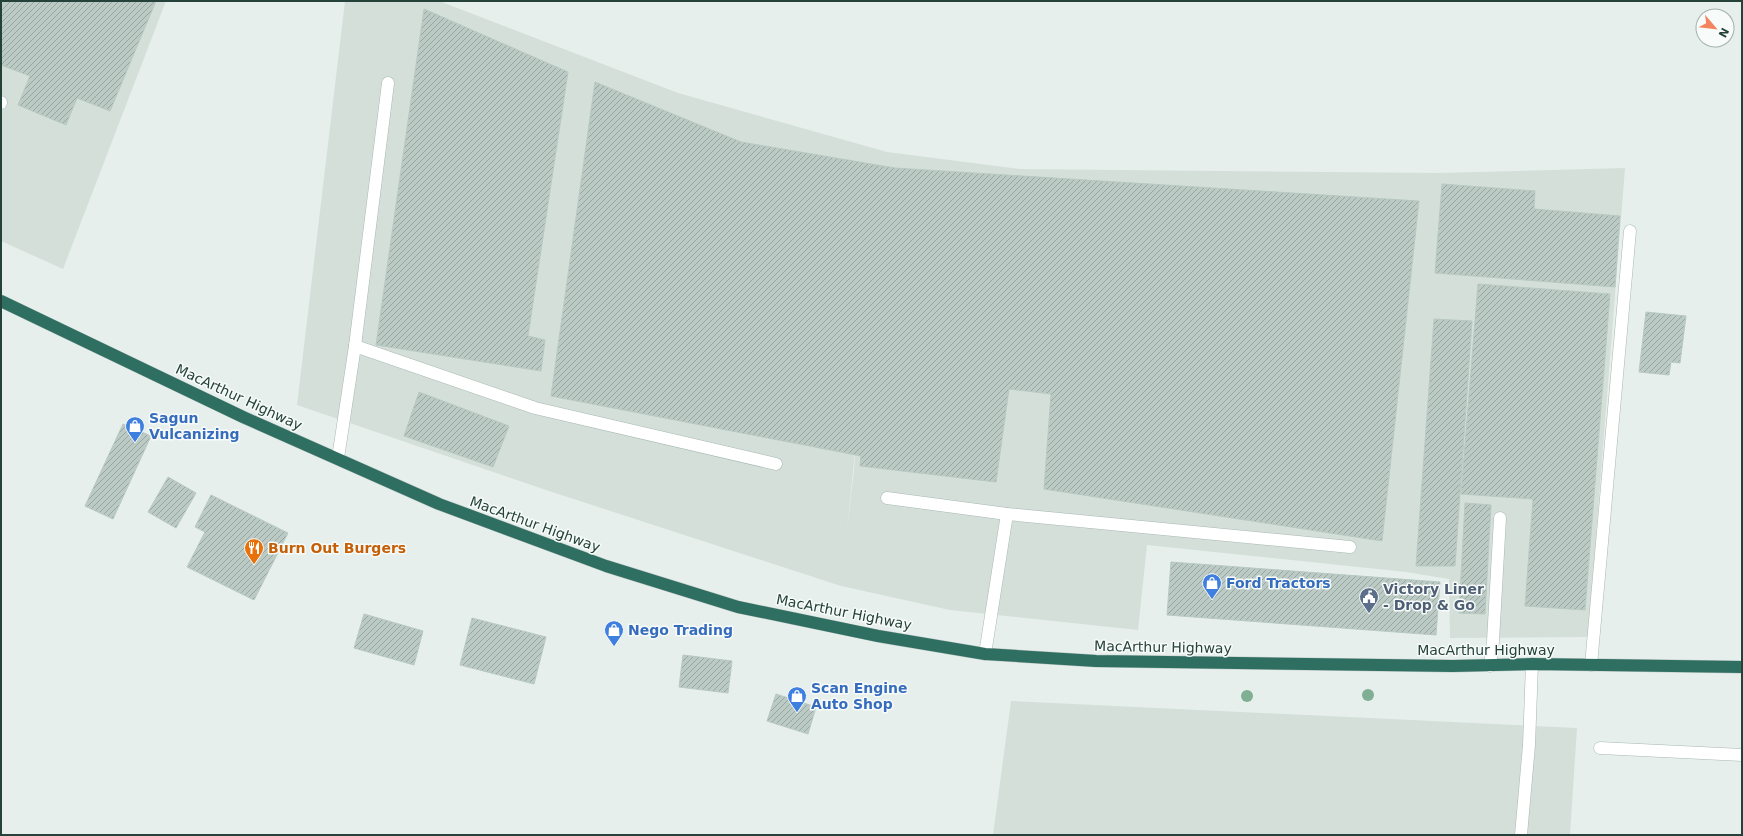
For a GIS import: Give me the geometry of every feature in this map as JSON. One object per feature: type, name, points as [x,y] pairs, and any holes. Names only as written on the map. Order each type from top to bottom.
[{"type":"highway","name":"MacArthur Highway","points":[[1,301],[243,417],[439,504],[606,566],[738,607],[878,636],[985,654],[1096,661],[1490,666],[1532,664],[1742,667]]},
{"type":"lane","points":[[338,458],[355,346],[388,84]]},
{"type":"lane","points":[[1591,665],[1630,231]]},
{"type":"lane","points":[[355,346],[535,408],[776,464]]},
{"type":"lane","points":[[887,498],[1007,514],[1350,547]]},
{"type":"lane","points":[[985,654],[1007,514]]},
{"type":"lane","points":[[1490,666],[1494,642],[1500,518]]},
{"type":"lane","points":[[1521,835],[1529,745],[1532,664]]},
{"type":"lane","points":[[1600,748],[1742,756]]},
{"type":"shaded area","points":[[1,1],[166,1],[63,269],[1,241]]},
{"type":"shaded area","points":[[345,1],[439,1],[678,93],[887,152],[1019,169],[1439,173],[1625,168],[1588,637],[1450,638],[1449,579],[1406,572],[1147,545],[1138,630],[950,610],[841,586],[546,490],[297,405]],"holes":[[[857,432],[854,470],[847,530]]]},
{"type":"shaded area","points":[[1011,701],[1577,728],[1570,835],[993,835]]},
{"type":"building","points":[[4,1],[156,1],[110,111],[77,98],[66,125],[18,105],[30,76],[1,65],[1,7]]},
{"type":"building","points":[[424,9],[568,72],[528,336],[545,340],[541,371],[376,345]]},
{"type":"building","points":[[595,82],[741,142],[895,168],[1419,201],[1382,541],[1044,489],[1051,394],[1009,389],[996,482],[860,466],[861,456],[551,396]]},
{"type":"building","points":[[1442,184],[1535,191],[1534,209],[1620,216],[1615,287],[1435,273]]},
{"type":"building","points":[[1478,284],[1610,294],[1585,610],[1525,606],[1533,499],[1461,494]]},
{"type":"building","points":[[1646,312],[1686,316],[1680,363],[1671,362],[1669,375],[1639,372]]},
{"type":"building","points":[[1434,319],[1472,321],[1455,566],[1416,566]]},
{"type":"building","points":[[419,392],[509,426],[493,467],[404,436]]},
{"type":"building","points":[[123,424],[151,436],[113,519],[85,506]]},
{"type":"building","points":[[168,477],[196,493],[176,528],[148,512]]},
{"type":"building","points":[[211,495],[288,533],[254,600],[187,567],[205,532],[195,527]]},
{"type":"building","points":[[1465,503],[1491,505],[1485,614],[1459,613]]},
{"type":"building","points":[[1171,562],[1440,582],[1436,635],[1167,615]]},
{"type":"building","points":[[364,614],[423,631],[414,665],[354,648]]},
{"type":"building","points":[[472,618],[546,637],[534,684],[460,665]]},
{"type":"building","points":[[683,655],[732,661],[728,693],[679,687]]},
{"type":"building","points":[[776,694],[816,707],[808,734],[767,721]]},
{"type":"place","name":"Sagun Vulcanizing","points":[[135,443]]},
{"type":"place","name":"Burn Out Burgers","points":[[254,565]]},
{"type":"place","name":"Ford Tractors","points":[[1212,600]]},
{"type":"place","name":"Victory Liner - Drop & Go","points":[[1369,614]]},
{"type":"place","name":"Nego Trading","points":[[614,647]]},
{"type":"place","name":"Scan Engine Auto Shop","points":[[797,713]]}]
